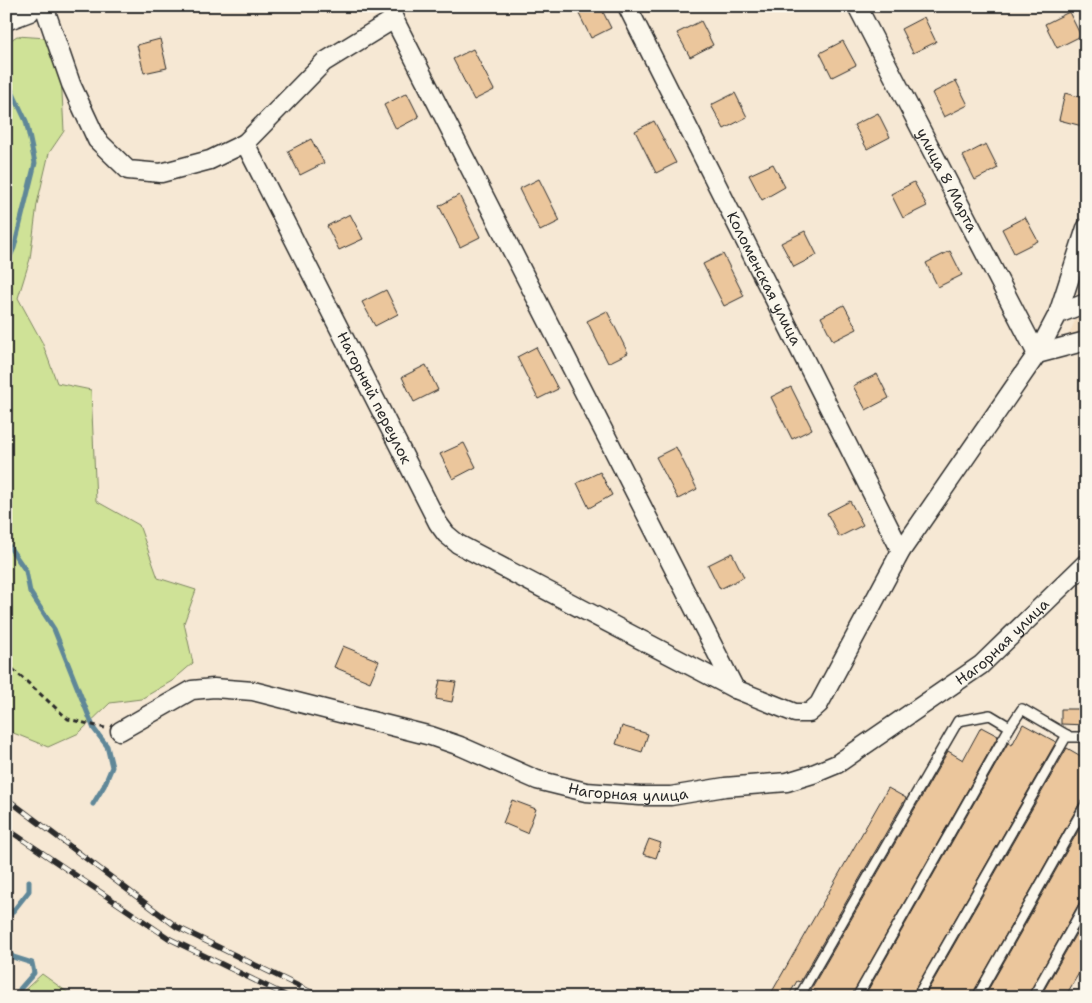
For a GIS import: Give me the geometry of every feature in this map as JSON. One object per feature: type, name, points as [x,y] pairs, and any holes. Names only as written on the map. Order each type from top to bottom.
[{"type":"street","points":[[6,21],[30,12],[33,6]]},
{"type":"street","points":[[44,6],[71,84],[97,140],[128,170],[161,173],[210,160],[245,143],[324,62],[392,12],[735,689]]},
{"type":"street","name":"Коломенская улица","points":[[627,6],[901,551]]},
{"type":"street","name":"улица 8 Марта","points":[[857,6],[1038,354]]},
{"type":"street","name":"Нагорный переулок","points":[[245,143],[438,523],[446,534],[458,544],[735,689],[795,713],[809,713],[819,704],[901,551]]},
{"type":"street","points":[[901,551],[1038,354],[1058,314],[1086,228]]},
{"type":"street","points":[[1058,314],[1086,303]]},
{"type":"street","points":[[1038,354],[1086,341]]},
{"type":"street","name":"Нагорная улица","points":[[120,731],[192,690],[214,688],[253,691],[430,736],[460,746],[537,780],[586,792],[671,796],[724,787],[787,782],[837,764],[981,665],[1086,563]]},
{"type":"lane","points":[[857,997],[1022,709],[1070,737],[1086,737]]},
{"type":"lane","points":[[799,997],[958,721],[990,715],[1010,727]]},
{"type":"lane","points":[[917,997],[1067,735]]},
{"type":"lane","points":[[977,997],[1086,804]]},
{"type":"lane","points":[[1032,997],[1086,903]]},
{"type":"path","points":[[6,663],[68,719],[120,731]]},
{"type":"shaded area","points":[[1086,295],[1086,346],[1058,360]]},
{"type":"green space","points":[[17,36],[47,38],[61,73],[64,131],[49,153],[37,204],[30,259],[18,298],[42,342],[57,383],[91,390],[96,501],[139,525],[158,578],[196,590],[184,623],[193,663],[172,681],[141,699],[110,703],[79,733],[48,747],[6,730],[6,43]]},
{"type":"green space","points":[[42,974],[74,997],[17,997]]},
{"type":"building","points":[[575,6],[600,6],[611,28],[591,38]]},
{"type":"building","points":[[1069,12],[1081,36],[1057,48],[1045,24]]},
{"type":"building","points":[[924,17],[936,42],[913,53],[901,29]]},
{"type":"building","points":[[701,21],[713,45],[690,57],[677,33]]},
{"type":"building","points":[[160,39],[167,68],[144,73],[137,45]]},
{"type":"building","points":[[843,41],[856,65],[832,77],[820,53]]},
{"type":"building","points":[[473,49],[494,90],[474,100],[453,59]]},
{"type":"building","points":[[956,81],[968,105],[944,117],[932,93]]},
{"type":"building","points":[[407,93],[419,117],[396,129],[384,105]]},
{"type":"building","points":[[735,93],[747,117],[724,129],[711,105]]},
{"type":"building","points":[[1065,93],[1086,99],[1086,127],[1059,120]]},
{"type":"building","points":[[878,113],[890,137],[867,149],[854,125]]},
{"type":"building","points":[[654,121],[676,163],[656,173],[635,131]]},
{"type":"building","points":[[311,139],[324,163],[300,175],[288,151]]},
{"type":"building","points":[[986,144],[998,168],[975,180],[963,156]]},
{"type":"building","points":[[773,164],[785,187],[762,200],[749,175]]},
{"type":"building","points":[[539,179],[560,221],[540,231],[519,189]]},
{"type":"building","points":[[914,182],[927,206],[903,218],[891,194]]},
{"type":"building","points":[[459,195],[480,237],[460,247],[439,206]]},
{"type":"building","points":[[350,214],[363,239],[339,250],[327,226]]},
{"type":"building","points":[[1025,217],[1038,241],[1014,253],[1002,229]]},
{"type":"building","points":[[805,231],[817,255],[794,267],[781,243]]},
{"type":"building","points":[[950,251],[962,275],[938,287],[926,263]]},
{"type":"building","points":[[723,254],[744,296],[724,306],[703,264]]},
{"type":"building","points":[[386,290],[398,314],[375,326],[362,302]]},
{"type":"building","points":[[844,305],[857,329],[833,341],[821,317]]},
{"type":"building","points":[[607,311],[628,353],[608,363],[587,321]]},
{"type":"building","points":[[536,347],[558,389],[538,399],[517,357]]},
{"type":"building","points":[[426,365],[438,390],[414,402],[402,377]]},
{"type":"building","points":[[877,374],[889,398],[866,410],[853,386]]},
{"type":"building","points":[[791,387],[812,429],[792,439],[771,397]]},
{"type":"building","points":[[464,443],[476,467],[453,479],[440,454]]},
{"type":"building","points":[[676,447],[697,489],[678,499],[656,457]]},
{"type":"building","points":[[600,472],[612,495],[589,508],[577,483]]},
{"type":"building","points":[[850,501],[863,525],[839,537],[827,513]]},
{"type":"building","points":[[732,553],[744,577],[720,589],[708,565]]},
{"type":"building","points":[[343,646],[379,661],[370,682],[334,667]]},
{"type":"building","points":[[440,680],[456,682],[452,702],[436,699]]},
{"type":"building","points":[[1061,709],[1086,709],[1086,725],[1061,724]]},
{"type":"building","points":[[1023,724],[1056,742],[911,997],[864,997],[1008,743],[1012,745]]},
{"type":"building","points":[[622,726],[648,734],[642,752],[616,744]]},
{"type":"building","points":[[981,727],[998,736],[851,997],[825,997],[811,989],[948,751],[963,760]]},
{"type":"building","points":[[1067,748],[1086,759],[1086,798],[1081,801],[971,997],[924,997]]},
{"type":"building","points":[[888,788],[906,798],[800,982],[797,981],[788,997],[769,997]]},
{"type":"building","points":[[512,800],[536,809],[527,833],[503,823]]},
{"type":"building","points":[[1086,817],[1086,897],[1081,900],[1027,997],[984,997]]},
{"type":"building","points":[[649,839],[661,843],[656,858],[643,854]]},
{"type":"building","points":[[1086,916],[1086,961],[1065,997],[1040,997]]},
{"type":"waterway","points":[[6,74],[8,83],[26,121],[35,163],[14,248],[6,265]]},
{"type":"waterway","points":[[6,542],[26,571],[30,592],[54,629],[94,729],[107,746],[112,767],[104,786],[93,804]]},
{"type":"waterway","points":[[6,920],[29,891],[29,881]]},
{"type":"waterway","points":[[6,949],[13,957],[32,963],[34,973],[20,989],[21,997]]},
{"type":"railway","points":[[6,798],[177,927],[321,997]]},
{"type":"railway","points":[[6,827],[170,939],[289,997]]}]
